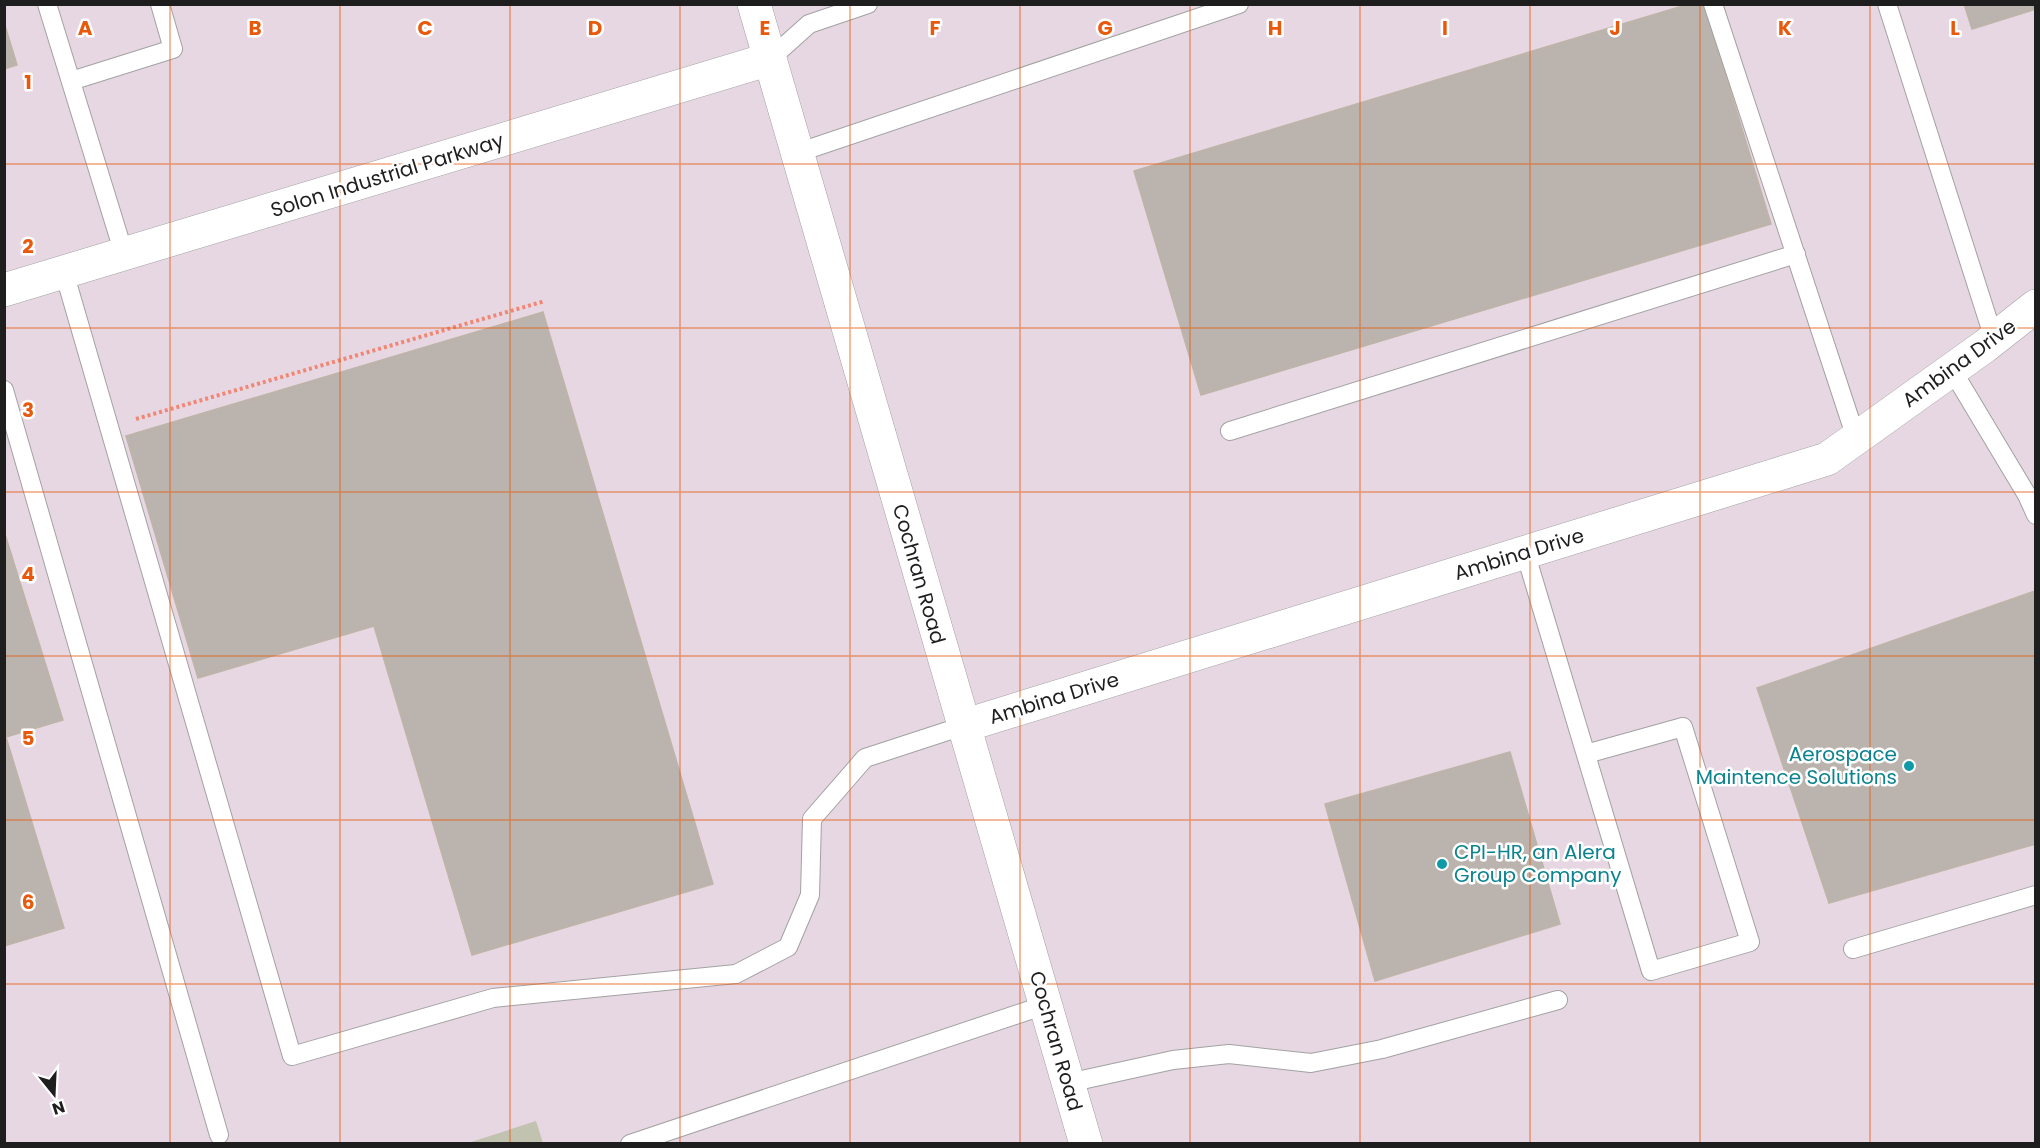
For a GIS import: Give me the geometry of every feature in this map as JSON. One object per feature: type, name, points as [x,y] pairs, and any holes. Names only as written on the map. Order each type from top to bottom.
[{"type":"street","name":"Cochran Road","points":[[754,4],[1086,1143]]},
{"type":"street","name":"Solon Industrial Parkway","points":[[4,290],[770,59]]},
{"type":"street","name":"Ambina Drive","points":[[963,726],[1827,459],[1952,370],[2036,306]]},
{"type":"lane","points":[[47,4],[124,254]]},
{"type":"lane","points":[[71,81],[173,49],[160,4]]},
{"type":"lane","points":[[770,59],[809,24],[868,4]]},
{"type":"lane","points":[[797,153],[1239,4]]},
{"type":"lane","points":[[1713,4],[1856,438]]},
{"type":"lane","points":[[1887,4],[1994,339]]},
{"type":"lane","points":[[1230,431],[1796,254]]},
{"type":"lane","points":[[64,272],[292,1056],[494,998],[736,974],[788,947],[810,895],[812,819],[865,758],[963,726]]},
{"type":"lane","points":[[1952,370],[2027,495],[2036,515]]},
{"type":"lane","points":[[4,390],[219,1135]]},
{"type":"lane","points":[[1526,552],[1586,754],[1652,971],[1750,942],[1683,727],[1586,754]]},
{"type":"lane","points":[[1853,949],[2036,895]]},
{"type":"lane","points":[[1068,1083],[1173,1060],[1229,1054],[1311,1063],[1382,1049],[1558,1000]]},
{"type":"lane","points":[[630,1143],[1045,1005]]},
{"type":"path","points":[[109,427],[545,301]]},
{"type":"shaded area","points":[[5,5],[2035,5],[2035,1143],[5,1144]]},
{"type":"shaded area","points":[[536,1121],[543,1143],[468,1143]]},
{"type":"building","points":[[1689,4],[1704,4],[1771,224],[1201,395],[1134,171]]},
{"type":"building","points":[[1964,4],[2036,4],[2036,9],[1972,29]]},
{"type":"building","points":[[4,22],[17,65],[4,69]]},
{"type":"building","points":[[543,312],[713,884],[472,955],[374,626],[198,678],[126,436]]},
{"type":"building","points":[[4,531],[63,720],[6,737],[64,928],[4,946]]},
{"type":"building","name":"Aerospace Maintence Solutions","points":[[2035,591],[2036,844],[1829,903],[1757,688]]},
{"type":"building","name":"CPI-HR, an Alera Group Company","points":[[1510,752],[1560,924],[1375,981],[1325,804]]},
{"type":"place","name":"Aerospace Maintence Solutions","points":[[1909,766]]},
{"type":"place","name":"CPI-HR, an Alera Group Company","points":[[1442,864]]}]
